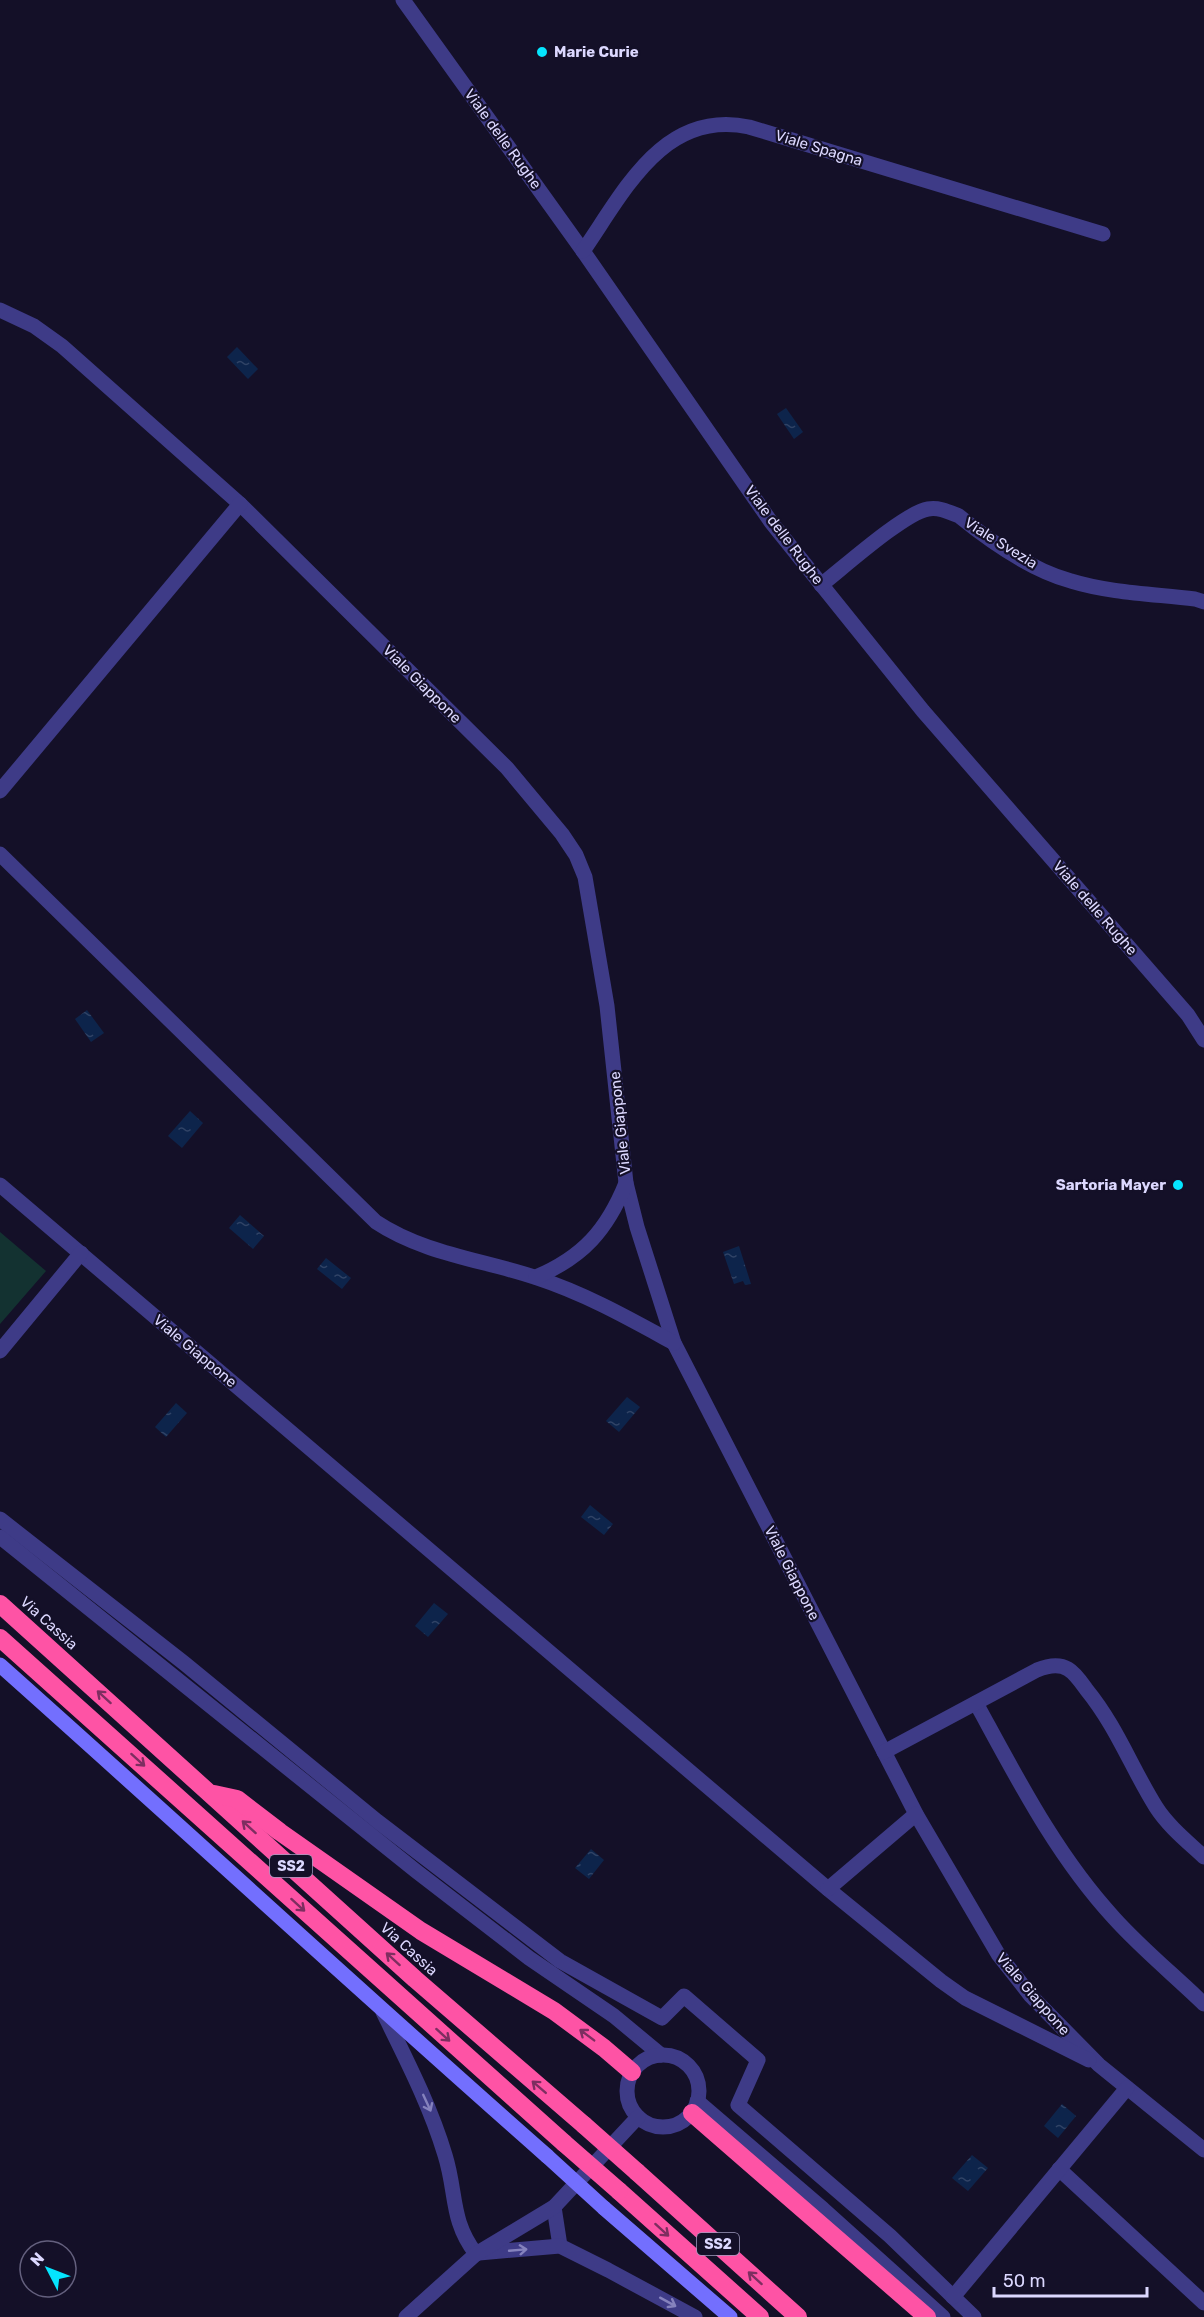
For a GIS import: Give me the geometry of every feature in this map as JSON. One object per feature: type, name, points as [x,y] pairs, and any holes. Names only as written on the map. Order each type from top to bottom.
[{"type":"highway","name":"Via Cassia","points":[[0,1604],[415,1979],[584,2125],[798,2317]]},
{"type":"highway","name":"SS2","points":[[0,1638],[760,2317]]},
{"type":"highway","points":[[211,1793],[237,1799],[421,1931],[554,2010],[632,2072]]},
{"type":"highway","points":[[694,2107],[927,2317]]},
{"type":"street","name":"Viale delle Rughe","points":[[404,0],[583,251],[771,522],[923,711],[1180,1006],[1204,1040]]},
{"type":"street","name":"Viale Spagna","points":[[583,251],[631,180],[654,155],[681,135],[722,124],[749,127],[1104,234]]},
{"type":"street","name":"Viale Giappone","points":[[0,310],[34,326],[62,346],[240,504],[507,768],[562,834],[576,855],[585,877],[607,1006],[626,1183],[674,1343],[916,1814],[998,1954],[1031,1996],[1100,2065],[1204,2150]]},
{"type":"street","points":[[0,791],[240,504]]},
{"type":"street","name":"Viale Svezia","points":[[822,585],[912,515],[931,508],[959,516],[1013,553],[1070,581],[1204,602]]},
{"type":"street","points":[[0,855],[372,1219],[408,1240],[536,1277],[591,1299],[674,1343]]},
{"type":"street","points":[[536,1277],[564,1264],[589,1244],[614,1210],[626,1183]]},
{"type":"street","name":"Viale Giappone","points":[[0,1185],[828,1889],[933,1974],[965,1998],[1100,2065]]},
{"type":"street","points":[[0,1351],[81,1253]]},
{"type":"street","points":[[0,1519],[184,1663],[377,1821],[560,1961],[663,2018],[684,1996],[758,2060],[738,2105],[890,2236],[974,2317]]},
{"type":"street","points":[[0,1537],[416,1871],[529,1958],[614,2016],[661,2055]]},
{"type":"street","points":[[0,1665],[176,1821],[383,2012],[730,2317]]},
{"type":"street","points":[[884,1752],[1045,1667],[1059,1666],[1070,1670],[1116,1731],[1157,1809],[1204,1857]]},
{"type":"street","points":[[976,1703],[1036,1813],[1074,1869],[1114,1919],[1204,2004]]},
{"type":"street","points":[[828,1889],[916,1814]]},
{"type":"street","points":[[383,2012],[430,2110],[449,2168],[461,2233],[476,2254]]},
{"type":"street","points":[[661,2055],[673,2056],[684,2061],[692,2069],[700,2089],[694,2107],[682,2121],[671,2126],[659,2127],[648,2124],[638,2117],[627,2096],[632,2072],[650,2057],[661,2055]]},
{"type":"street","points":[[953,2297],[1127,2088]]},
{"type":"street","points":[[694,2107],[823,2209],[943,2317]]},
{"type":"street","points":[[406,2317],[476,2254],[554,2207],[638,2117]]},
{"type":"street","points":[[1059,2169],[1204,2303]]},
{"type":"street","points":[[554,2207],[560,2247]]},
{"type":"street","points":[[476,2254],[560,2247],[695,2317]]},
{"type":"green space","points":[[0,1232],[46,1271],[0,1324]]},
{"type":"water","points":[[237,347],[258,369],[248,379],[227,357]]},
{"type":"water","points":[[786,408],[803,432],[794,439],[777,414]]},
{"type":"water","points":[[87,1010],[104,1033],[91,1042],[75,1019]]},
{"type":"water","points":[[190,1111],[203,1123],[182,1148],[168,1136]]},
{"type":"water","points":[[240,1215],[264,1236],[253,1249],[229,1228]]},
{"type":"water","points":[[739,1246],[751,1284],[745,1285],[743,1281],[734,1284],[723,1252]]},
{"type":"water","points":[[326,1258],[351,1278],[342,1289],[317,1269]]},
{"type":"water","points":[[627,1397],[640,1407],[619,1432],[606,1421]]},
{"type":"water","points":[[176,1403],[187,1413],[166,1437],[155,1427]]},
{"type":"water","points":[[590,1505],[613,1524],[604,1535],[581,1517]]},
{"type":"water","points":[[434,1603],[448,1614],[428,1637],[415,1626]]},
{"type":"water","points":[[591,1849],[604,1860],[589,1879],[575,1868]]},
{"type":"water","points":[[1062,2104],[1076,2116],[1058,2138],[1044,2126]]},
{"type":"water","points":[[972,2155],[988,2168],[968,2191],[952,2178]]},
{"type":"place","name":"Marie Curie","points":[[542,52]]},
{"type":"place","name":"Sartoria Mayer","points":[[1178,1185]]}]
